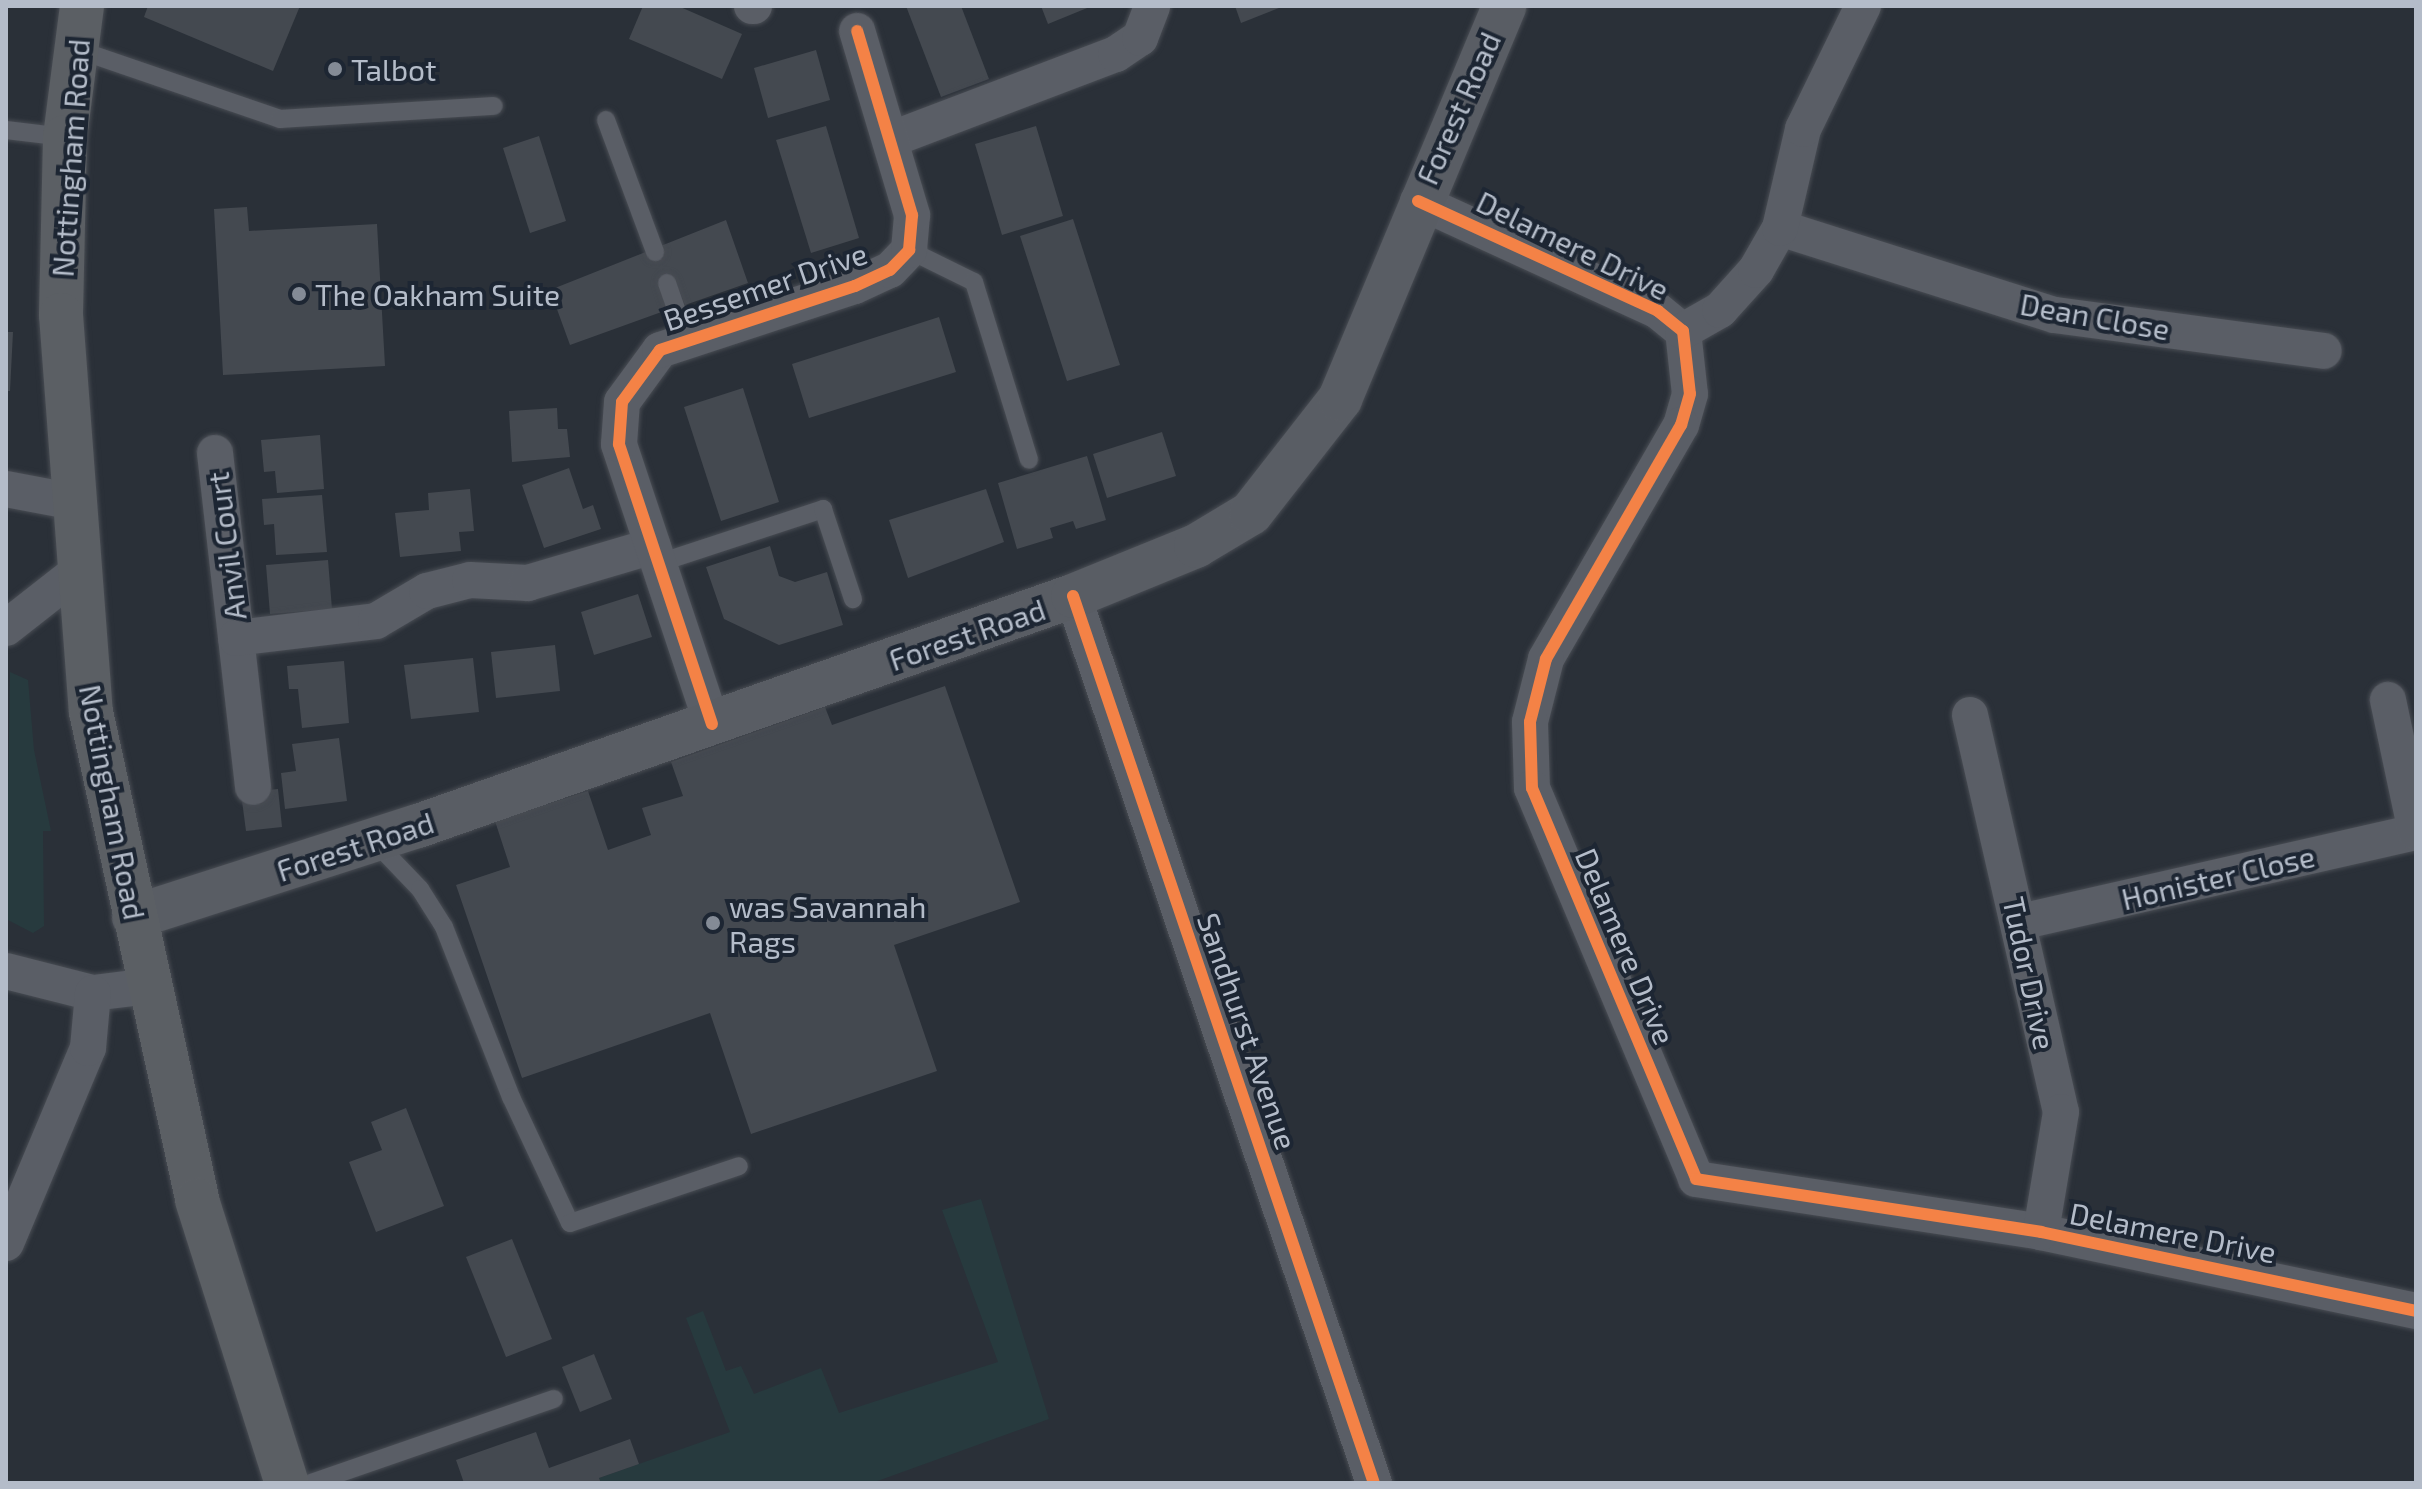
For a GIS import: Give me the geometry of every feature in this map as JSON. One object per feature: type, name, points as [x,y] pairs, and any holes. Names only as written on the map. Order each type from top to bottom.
[{"type":"highway","name":"Nottingham Road","points":[[82,6],[74,48],[65,137],[61,315],[91,712],[197,1200],[287,1483]]},
{"type":"main road","name":"Forest Road","points":[[134,917],[373,840],[1073,596],[1196,546],[1251,513],[1281,482],[1340,399],[1418,201],[1504,6]]},
{"type":"street","points":[[892,139],[1116,54],[1140,38],[1152,6]]},
{"type":"street","points":[[1683,331],[1720,310],[1756,270],[1780,228],[1803,129],[1863,6]]},
{"type":"street","name":"Bessemer Drive","points":[[712,724],[619,444],[622,402],[660,350],[855,286],[890,270],[909,250],[912,215],[892,139],[857,31]]},
{"type":"street","name":"Delamere Drive","points":[[1418,201],[1658,311],[1683,331],[1690,394],[1681,425],[1546,659],[1530,722],[1532,788],[1696,1179],[2041,1232],[2414,1306]]},
{"type":"street","name":"Dean Close","points":[[1780,228],[2055,315],[2324,351]]},
{"type":"street","name":"Anvil Court","points":[[215,453],[253,787]]},
{"type":"street","points":[[6,489],[75,502]]},
{"type":"street","name":"Anvil Court","points":[[236,638],[376,621],[427,591],[470,580],[528,583],[656,554]]},
{"type":"street","points":[[6,628],[80,570]]},
{"type":"street","name":"Sandhurst Avenue","points":[[1073,596],[1374,1483]]},
{"type":"street","points":[[2388,700],[2416,832]]},
{"type":"street","name":"Tudor Drive","points":[[1970,715],[2020,922],[2061,1112],[2041,1232]]},
{"type":"street","name":"Honister Close","points":[[2020,922],[2416,832]]},
{"type":"street","points":[[6,971],[93,993],[149,986]]},
{"type":"street","points":[[6,1243],[88,1048],[93,993]]},
{"type":"lane","points":[[74,48],[280,119],[494,106]]},
{"type":"lane","points":[[606,120],[655,252]]},
{"type":"lane","points":[[6,130],[65,137]]},
{"type":"lane","points":[[909,250],[974,282],[1029,460]]},
{"type":"lane","points":[[667,283],[687,340]]},
{"type":"lane","points":[[656,554],[823,509],[853,599]]},
{"type":"lane","points":[[373,840],[420,889],[444,927],[511,1097],[570,1223],[739,1166]]},
{"type":"lane","points":[[311,1483],[554,1399]]},
{"type":"green space","points":[[10,672],[28,680],[34,750],[51,831],[43,831],[44,926],[33,933],[6,919]]},
{"type":"green space","points":[[981,1199],[1049,1419],[872,1483],[601,1483],[599,1478],[730,1432],[686,1318],[703,1311],[726,1371],[741,1366],[754,1394],[821,1368],[839,1413],[998,1362],[942,1210]]},
{"type":"building","points":[[148,6],[300,6],[273,71],[144,17]]},
{"type":"building","points":[[643,6],[678,6],[742,34],[722,79],[629,39]]},
{"type":"building","points":[[906,6],[961,6],[989,79],[941,97]]},
{"type":"building","points":[[1041,6],[1092,6],[1048,24]]},
{"type":"building","points":[[1235,6],[1284,6],[1241,23]]},
{"type":"building","points":[[816,50],[830,100],[768,118],[754,68]]},
{"type":"building","points":[[826,126],[859,238],[811,253],[776,140]]},
{"type":"building","points":[[1036,126],[1063,216],[1002,235],[975,144]]},
{"type":"building","points":[[539,136],[566,221],[530,233],[503,148]]},
{"type":"building","name":"The Oakham Suite","points":[[247,207],[249,231],[377,224],[385,366],[223,375],[214,209]]},
{"type":"building","points":[[1073,219],[1120,365],[1067,381],[1020,236]]},
{"type":"building","points":[[726,220],[748,283],[685,305],[675,280],[667,310],[570,345],[550,290]]},
{"type":"building","points":[[939,317],[956,372],[809,418],[792,364]]},
{"type":"building","points":[[6,332],[13,332],[10,391],[6,391]]},
{"type":"building","points":[[743,388],[779,502],[721,521],[684,407]]},
{"type":"building","points":[[557,408],[558,429],[567,429],[570,457],[512,462],[509,411]]},
{"type":"building","points":[[1162,432],[1176,476],[1107,498],[1093,454]]},
{"type":"building","points":[[320,435],[324,489],[277,493],[275,471],[264,472],[261,440]]},
{"type":"building","points":[[1087,456],[1106,520],[1076,529],[1073,521],[1050,528],[1053,538],[1017,549],[998,483]]},
{"type":"building","points":[[569,468],[583,509],[593,505],[601,529],[544,548],[522,485]]},
{"type":"building","points":[[470,489],[474,531],[459,532],[461,551],[400,557],[395,513],[429,510],[428,493]]},
{"type":"building","points":[[986,489],[1004,542],[908,578],[889,520]]},
{"type":"building","points":[[322,495],[327,552],[276,555],[274,524],[264,525],[262,499]]},
{"type":"building","points":[[770,546],[779,576],[795,582],[827,572],[843,625],[779,645],[724,619],[706,567]]},
{"type":"building","points":[[328,560],[332,609],[270,614],[266,565]]},
{"type":"building","points":[[638,594],[652,637],[594,655],[581,612]]},
{"type":"building","points":[[555,645],[560,691],[496,698],[491,652]]},
{"type":"building","points":[[473,658],[479,712],[411,719],[404,665]]},
{"type":"building","points":[[344,661],[349,723],[302,728],[298,689],[289,689],[287,666]]},
{"type":"building","name":"was Savannah Rags","points":[[945,686],[1020,902],[894,945],[937,1071],[751,1134],[710,1013],[522,1078],[456,885],[510,867],[495,821],[588,791],[608,850],[651,835],[642,808],[683,796],[671,762],[825,707],[832,725]]},
{"type":"building","points":[[339,738],[347,801],[285,809],[281,773],[296,771],[292,744]]},
{"type":"building","points":[[278,789],[282,827],[246,831],[241,793]]},
{"type":"building","points":[[406,1108],[444,1206],[376,1232],[349,1162],[382,1150],[371,1122]]},
{"type":"building","points":[[512,1239],[552,1339],[506,1357],[466,1257]]},
{"type":"building","points":[[594,1354],[612,1399],[580,1412],[562,1367]]},
{"type":"building","points":[[536,1432],[549,1468],[630,1439],[639,1464],[599,1478],[601,1483],[464,1483],[456,1460]]},
{"type":"cycle path","points":[[712,724],[619,444],[622,402],[660,350],[855,286],[890,270],[909,250],[912,215],[857,31]]},
{"type":"cycle path","points":[[1418,201],[1658,311],[1683,331],[1690,394],[1681,425],[1546,659],[1530,722],[1532,788],[1696,1179],[2041,1232],[2416,1311]]},
{"type":"cycle path","points":[[1073,596],[1374,1483]]},
{"type":"place","name":"Talbot","points":[[335,69]]},
{"type":"place","name":"The Oakham Suite","points":[[299,294]]},
{"type":"place","name":"was Savannah Rags","points":[[713,923]]}]
